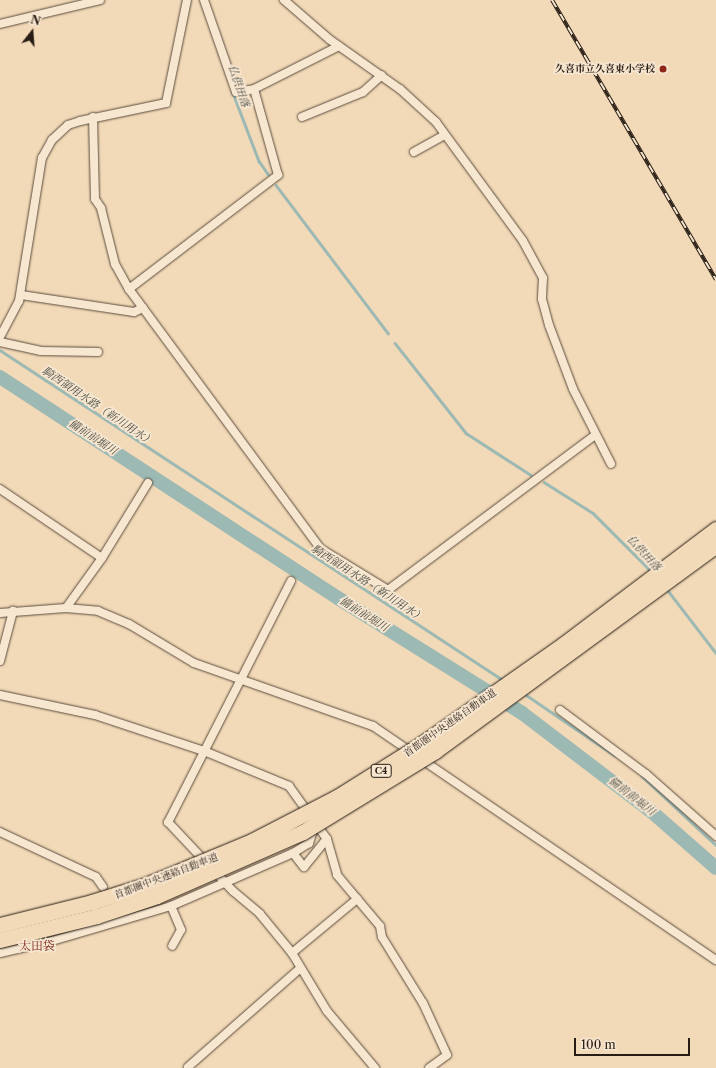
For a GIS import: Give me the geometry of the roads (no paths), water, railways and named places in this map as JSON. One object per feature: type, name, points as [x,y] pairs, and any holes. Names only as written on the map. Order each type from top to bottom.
[{"type":"highway","name":"首都圏中央連絡自動車道","points":[[0,925],[92,902],[146,885],[252,841],[337,797],[423,743],[538,662],[716,529]]},
{"type":"highway","name":"首都圏中央連絡自動車道","points":[[0,940],[97,916],[157,896],[303,832],[436,751],[716,545]]},
{"type":"street","points":[[0,24],[100,0]]},
{"type":"street","points":[[0,336],[21,295],[42,158],[52,140],[68,125],[93,117],[166,103],[187,0]]},
{"type":"street","points":[[204,0],[236,92],[254,89],[339,46]]},
{"type":"street","points":[[284,0],[339,46],[382,75],[436,122],[523,241],[543,278],[542,299],[549,325],[573,389],[611,464]]},
{"type":"street","points":[[302,117],[363,92],[382,75]]},
{"type":"street","points":[[129,289],[278,175],[254,89]]},
{"type":"street","points":[[93,117],[95,199],[101,208],[115,264],[129,289],[321,549],[388,590],[595,435]]},
{"type":"street","points":[[414,152],[445,134]]},
{"type":"street","points":[[21,295],[134,312],[143,308]]},
{"type":"street","points":[[0,342],[41,351],[98,352]]},
{"type":"street","points":[[66,608],[102,558],[148,483]]},
{"type":"street","points":[[0,489],[102,558]]},
{"type":"street","points":[[291,581],[168,822],[227,884],[260,914],[292,953],[300,969],[332,1017],[375,1068]]},
{"type":"street","points":[[0,613],[66,608],[98,611],[129,624],[194,663],[373,726],[716,960]]},
{"type":"street","points":[[0,661],[13,611]]},
{"type":"street","points":[[0,695],[95,715],[204,751],[289,786],[327,839],[337,875],[380,926],[382,937],[423,1003],[447,1055],[429,1068]]},
{"type":"street","points":[[560,710],[646,774],[716,836]]},
{"type":"street","points":[[0,953],[52,941],[168,907],[227,884],[293,853],[309,843],[316,823]]},
{"type":"street","points":[[0,832],[96,877],[103,887]]},
{"type":"street","points":[[293,853],[304,866],[327,839]]},
{"type":"street","points":[[123,882],[125,888],[152,897],[168,907],[180,930],[172,946]]},
{"type":"street","points":[[292,953],[357,899]]},
{"type":"street","points":[[188,1067],[300,969]]},
{"type":"waterway","name":"仏供田落","points":[[233,93],[259,161],[268,174]]},
{"type":"waterway","name":"仏供田落","points":[[276,185],[388,333]]},
{"type":"waterway","name":"仏供田落","points":[[395,343],[466,433],[531,475]]},
{"type":"waterway","name":"騎西領用水路（新川用水）","points":[[0,350],[503,680]]},
{"type":"waterway","name":"備前前堀川","points":[[0,377],[338,598],[522,713],[652,812],[716,868]]},
{"type":"waterway","name":"仏供田落","points":[[544,482],[593,513],[652,572]]},
{"type":"waterway","name":"仏供田落","points":[[666,588],[716,653]]},
{"type":"waterway","name":"騎西領用水路（新川用水）","points":[[522,692],[614,755]]},
{"type":"waterway","name":"騎西領用水路（新川用水）","points":[[642,776],[716,845]]},
{"type":"railway","points":[[552,0],[716,280]]},
{"type":"place","name":"久喜市立久喜東小学校","points":[[663,69]]},
{"type":"district","name":"太田袋","points":[[37,946]]}]
